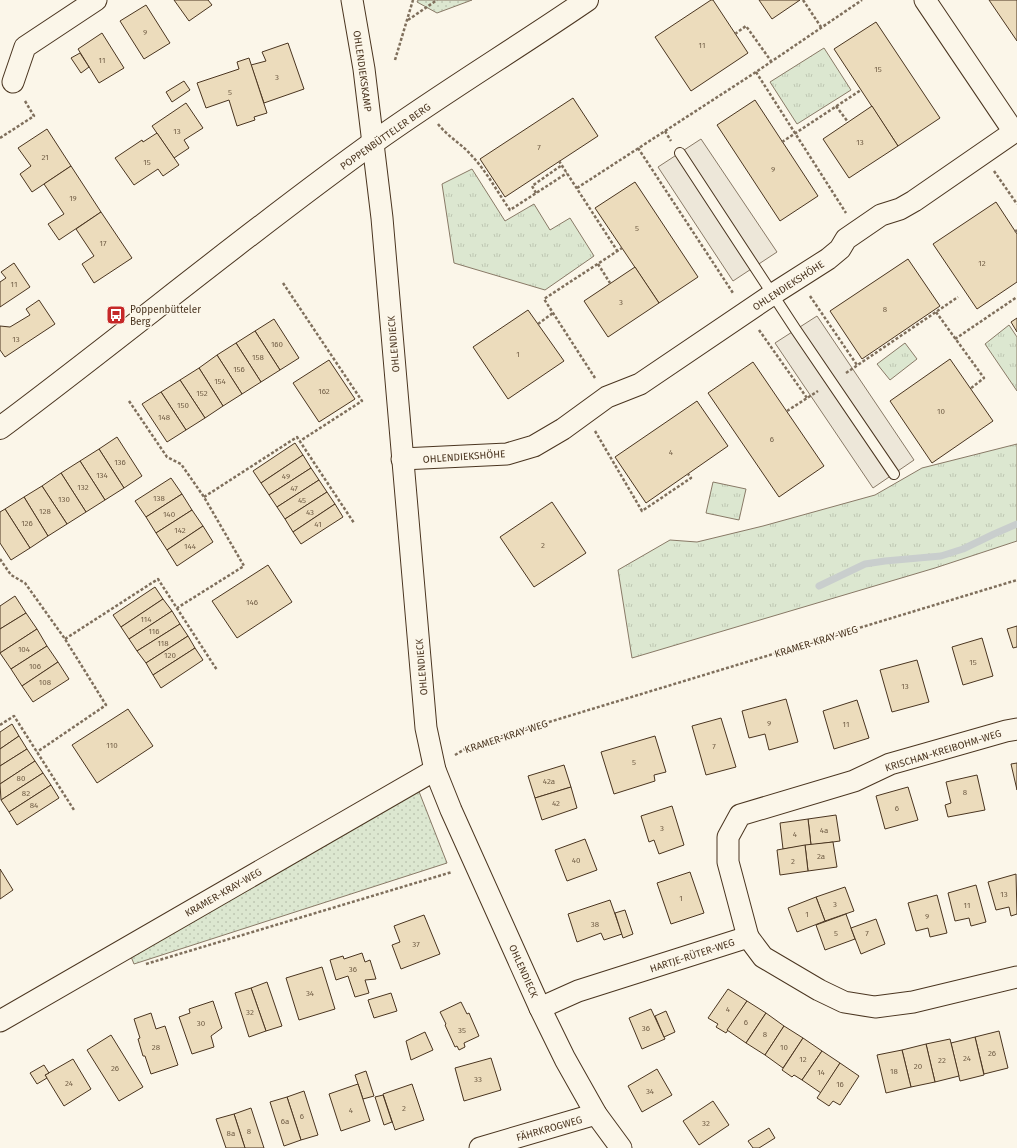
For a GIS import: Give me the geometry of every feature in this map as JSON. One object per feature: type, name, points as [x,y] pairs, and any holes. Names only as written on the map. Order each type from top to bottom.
[{"type":"main road","name":"POPPENBÜTTELER BERG","points":[[0,428],[179,289],[373,143],[426,106],[587,0]]},
{"type":"street","points":[[13,82],[25,47],[96,0]]},
{"type":"street","name":"OHLENDIEKSKAMP","points":[[352,0],[364,69],[373,143]]},
{"type":"street","name":"OHLENDIEKSHÖHE","points":[[402,459],[507,454],[534,446],[563,429],[607,397],[640,384],[773,294],[828,259],[840,249],[846,239],[858,230],[881,215],[900,209],[914,201],[982,154],[1016,133],[925,0]]},
{"type":"street","name":"OHLENDIECK","points":[[373,143],[385,252],[426,728],[435,770],[451,810],[540,1008],[565,1059],[596,1114],[621,1148]]},
{"type":"street","name":"KRISCHAN-KREIBOHM-WEG","points":[[748,937],[728,862],[728,837],[740,815],[854,781],[890,764],[1017,729]]},
{"type":"street","name":"KRAMER-KRAY-WEG","points":[[0,1021],[435,770]]},
{"type":"street","name":"HARTJE-RÜTER-WEG","points":[[540,1008],[578,991],[748,937],[763,956],[819,990],[844,1002],[875,1007],[913,1002],[1017,977]]},
{"type":"street","name":"FÄHRKROGWEG","points":[[480,1148],[596,1114]]},
{"type":"lane","points":[[680,153],[894,474]]},
{"type":"path","points":[[395,60],[413,0]]},
{"type":"path","points":[[407,21],[437,0]]},
{"type":"path","points":[[803,0],[821,27]]},
{"type":"path","points":[[577,188],[756,72],[862,0]]},
{"type":"path","points":[[735,34],[746,26],[771,61]]},
{"type":"path","points":[[756,72],[858,230]]},
{"type":"path","points":[[0,138],[34,116],[13,82]]},
{"type":"path","points":[[782,142],[861,90]]},
{"type":"path","points":[[426,106],[444,131],[477,161],[510,210],[567,173]]},
{"type":"path","points":[[836,106],[848,122]]},
{"type":"path","points":[[638,148],[746,313],[807,398]]},
{"type":"path","points":[[982,154],[1017,204]]},
{"type":"path","points":[[559,161],[618,252]]},
{"type":"path","points":[[536,193],[532,186],[562,165]]},
{"type":"path","points":[[607,397],[544,299],[622,248]]},
{"type":"path","points":[[598,264],[610,284]]},
{"type":"path","points":[[798,278],[857,365]]},
{"type":"path","points":[[283,283],[362,401],[300,441]]},
{"type":"path","points":[[787,411],[958,297]]},
{"type":"path","points":[[955,339],[1017,298]]},
{"type":"path","points":[[936,312],[984,378],[970,388]]},
{"type":"path","points":[[538,324],[553,313]]},
{"type":"path","points":[[129,401],[167,457],[181,464],[204,497],[244,566],[177,608]]},
{"type":"path","points":[[585,414],[642,511],[692,478],[688,474]]},
{"type":"path","points":[[204,497],[297,437],[354,523]]},
{"type":"path","points":[[0,558],[11,575],[25,583],[65,639],[106,705],[36,752]]},
{"type":"path","points":[[65,639],[158,579],[217,670]]},
{"type":"path","name":"KRAMER-KRAY-WEG","points":[[435,770],[470,746],[1017,580]]},
{"type":"path","points":[[0,725],[14,716],[74,810]]},
{"type":"path","points":[[142,966],[452,872]]},
{"type":"green space","points":[[418,0],[472,0],[437,13],[417,2]]},
{"type":"green space","points":[[824,48],[851,90],[797,124],[770,82]]},
{"type":"green space","points":[[472,169],[505,221],[534,204],[550,230],[570,218],[594,256],[545,290],[454,263],[442,184]]},
{"type":"green space","points":[[1009,325],[1017,337],[1017,391],[985,344]]},
{"type":"green space","points":[[905,343],[917,359],[890,380],[877,364]]},
{"type":"green space","points":[[1017,444],[1017,541],[935,568],[632,658],[618,570],[670,540],[697,542],[763,526],[875,495],[922,468]]},
{"type":"green space","points":[[713,482],[746,489],[739,520],[706,513]]},
{"type":"green space","points":[[418,789],[447,863],[134,964],[130,954]]},
{"type":"shaded area","points":[[701,139],[777,252],[733,281],[658,167]]},
{"type":"shaded area","points":[[817,316],[914,460],[873,488],[775,343]]},
{"type":"building","points":[[174,0],[208,0],[212,5],[189,21]]},
{"type":"building","points":[[713,0],[748,53],[691,91],[655,37]]},
{"type":"building","points":[[759,0],[800,0],[772,19]]},
{"type":"building","points":[[989,0],[1017,0],[1017,41]]},
{"type":"building","points":[[146,5],[170,43],[144,59],[120,21]]},
{"type":"building","points":[[876,22],[940,118],[898,146],[834,49]]},
{"type":"building","points":[[102,33],[124,68],[99,83],[78,49]]},
{"type":"building","points":[[288,43],[304,89],[264,103],[251,65],[266,61],[262,52]]},
{"type":"building","points":[[80,53],[89,67],[81,73],[71,58]]},
{"type":"building","points":[[249,58],[267,113],[254,117],[255,120],[237,126],[229,100],[206,108],[197,83],[239,69],[237,62]]},
{"type":"building","points":[[184,81],[190,90],[172,102],[166,92]]},
{"type":"building","points":[[573,98],[598,136],[505,197],[480,159]]},
{"type":"building","points":[[755,100],[818,196],[780,221],[717,125]]},
{"type":"building","points":[[186,103],[203,128],[184,140],[189,148],[174,158],[152,126]]},
{"type":"building","points":[[872,106],[898,146],[849,178],[823,139]]},
{"type":"building","points":[[47,129],[71,166],[32,192],[20,174],[31,166],[18,148]]},
{"type":"building","points":[[157,133],[179,165],[163,176],[158,169],[134,185],[115,158],[142,140],[143,142]]},
{"type":"building","points":[[71,166],[101,212],[59,240],[48,224],[64,214],[44,184]]},
{"type":"building","points":[[635,182],[698,277],[659,303],[595,208]]},
{"type":"building","points":[[996,202],[1017,234],[1017,282],[977,309],[933,244]]},
{"type":"building","points":[[101,212],[132,258],[94,283],[82,264],[94,256],[76,229]]},
{"type":"building","points":[[908,259],[940,306],[862,359],[830,311]]},
{"type":"building","points":[[14,263],[30,287],[0,307],[0,282],[6,278],[1,272]]},
{"type":"building","points":[[635,267],[659,303],[608,337],[584,301]]},
{"type":"building","points":[[39,300],[55,324],[5,357],[0,350],[0,326],[10,327],[30,315],[26,309]]},
{"type":"building","points":[[528,310],[564,361],[508,399],[473,347]]},
{"type":"building","points":[[1017,318],[1017,332],[1011,322]]},
{"type":"building","points":[[274,319],[299,358],[280,370],[255,331]]},
{"type":"building","points":[[255,331],[280,370],[261,382],[236,343]]},
{"type":"building","points":[[236,343],[261,382],[242,394],[217,355]]},
{"type":"building","points":[[217,355],[242,394],[223,406],[199,368]]},
{"type":"building","points":[[950,359],[993,421],[932,463],[890,401]]},
{"type":"building","points":[[329,360],[355,399],[319,422],[293,383]]},
{"type":"building","points":[[753,362],[824,466],[779,497],[708,393]]},
{"type":"building","points":[[199,368],[223,406],[205,418],[180,380]]},
{"type":"building","points":[[180,380],[205,418],[186,430],[161,392]]},
{"type":"building","points":[[161,392],[186,430],[167,442],[142,404]]},
{"type":"building","points":[[697,401],[728,446],[646,503],[615,457]]},
{"type":"building","points":[[117,437],[142,476],[124,488],[99,449]]},
{"type":"building","points":[[295,443],[303,455],[261,483],[253,471]]},
{"type":"building","points":[[99,449],[124,488],[105,500],[80,461]]},
{"type":"building","points":[[303,455],[311,468],[269,495],[261,483]]},
{"type":"building","points":[[80,461],[105,500],[86,512],[61,473]]},
{"type":"building","points":[[311,468],[319,480],[277,507],[269,495]]},
{"type":"building","points":[[61,473],[86,512],[67,524],[42,486]]},
{"type":"building","points":[[171,478],[182,494],[146,517],[135,501]]},
{"type":"building","points":[[319,480],[327,492],[285,519],[277,507]]},
{"type":"building","points":[[42,486],[67,524],[48,536],[24,497]]},
{"type":"building","points":[[327,492],[335,504],[293,532],[285,519]]},
{"type":"building","points":[[182,494],[192,510],[156,533],[146,517]]},
{"type":"building","points":[[24,497],[48,536],[30,548],[5,509]]},
{"type":"building","points":[[552,502],[586,553],[534,587],[500,537]]},
{"type":"building","points":[[335,504],[343,517],[301,544],[293,532]]},
{"type":"building","points":[[5,509],[30,548],[11,560],[0,543],[0,512]]},
{"type":"building","points":[[192,510],[203,526],[167,550],[156,533]]},
{"type":"building","points":[[203,526],[213,542],[177,566],[167,550]]},
{"type":"building","points":[[268,565],[292,602],[237,638],[212,601]]},
{"type":"building","points":[[155,587],[163,599],[121,627],[113,615]]},
{"type":"building","points":[[15,596],[26,613],[0,629],[0,606]]},
{"type":"building","points":[[163,599],[172,611],[129,639],[121,627]]},
{"type":"building","points":[[172,611],[180,624],[137,651],[129,639]]},
{"type":"building","points":[[26,613],[37,629],[0,653],[0,629]]},
{"type":"building","points":[[180,624],[188,636],[146,663],[137,651]]},
{"type":"building","points":[[1017,626],[1017,647],[1013,648],[1007,629]]},
{"type":"building","points":[[37,629],[47,646],[11,669],[0,653]]},
{"type":"building","points":[[188,636],[195,648],[153,675],[146,663]]},
{"type":"building","points":[[982,638],[993,676],[963,685],[952,647]]},
{"type":"building","points":[[47,646],[58,662],[22,686],[11,669]]},
{"type":"building","points":[[195,648],[203,660],[161,688],[153,675]]},
{"type":"building","points":[[917,660],[929,702],[892,712],[880,670]]},
{"type":"building","points":[[58,662],[69,679],[33,702],[22,686]]},
{"type":"building","points":[[786,699],[798,742],[769,750],[765,734],[749,738],[742,711]]},
{"type":"building","points":[[857,700],[869,738],[834,749],[823,711]]},
{"type":"building","points":[[128,709],[153,746],[97,783],[72,745]]},
{"type":"building","points":[[721,718],[736,767],[706,775],[692,726]]},
{"type":"building","points":[[12,724],[19,736],[0,749],[0,732]]},
{"type":"building","points":[[19,736],[27,749],[0,766],[0,749]]},
{"type":"building","points":[[655,736],[666,772],[654,775],[655,781],[614,794],[601,752]]},
{"type":"building","points":[[27,749],[35,761],[0,784],[0,766]]},
{"type":"building","points":[[35,761],[43,773],[1,800],[0,784]]},
{"type":"building","points":[[1017,763],[1017,790],[1011,764]]},
{"type":"building","points":[[564,765],[571,787],[535,798],[528,776]]},
{"type":"building","points":[[43,773],[51,785],[9,812],[1,800]]},
{"type":"building","points":[[977,775],[985,810],[948,817],[945,805],[951,803],[946,782]]},
{"type":"building","points":[[51,785],[59,798],[17,825],[9,812]]},
{"type":"building","points":[[571,787],[577,808],[542,820],[535,798]]},
{"type":"building","points":[[908,787],[918,820],[885,829],[876,796]]},
{"type":"building","points":[[672,806],[684,845],[659,854],[654,840],[649,842],[641,816]]},
{"type":"building","points":[[836,815],[840,841],[811,845],[808,819]]},
{"type":"building","points":[[808,819],[811,845],[783,849],[780,823]]},
{"type":"building","points":[[585,839],[597,870],[567,881],[555,850]]},
{"type":"building","points":[[833,842],[837,867],[808,871],[805,845]]},
{"type":"building","points":[[805,845],[808,871],[780,875],[777,850]]},
{"type":"building","points":[[0,869],[13,890],[0,899]]},
{"type":"building","points":[[690,872],[704,913],[671,924],[657,883]]},
{"type":"building","points":[[1016,874],[1017,914],[1011,916],[1009,907],[996,910],[988,882]]},
{"type":"building","points":[[976,885],[986,922],[971,926],[969,918],[955,921],[948,893]]},
{"type":"building","points":[[845,887],[854,911],[825,921],[816,897]]},
{"type":"building","points":[[937,895],[947,933],[930,937],[928,928],[916,931],[908,903]]},
{"type":"building","points":[[816,897],[825,921],[797,932],[788,908]]},
{"type":"building","points":[[610,900],[622,934],[604,940],[601,933],[577,942],[568,914]]},
{"type":"building","points":[[625,910],[633,934],[623,938],[615,913]]},
{"type":"building","points":[[846,914],[855,939],[825,950],[816,925]]},
{"type":"building","points":[[424,915],[440,954],[401,969],[392,945],[400,942],[394,926]]},
{"type":"building","points":[[876,919],[885,944],[861,954],[851,928]]},
{"type":"building","points":[[362,953],[365,962],[370,960],[376,979],[365,980],[369,993],[355,997],[348,976],[336,980],[330,960],[343,956],[344,959]]},
{"type":"building","points":[[322,967],[335,1009],[299,1020],[286,978]]},
{"type":"building","points":[[267,982],[282,1026],[266,1031],[251,988]]},
{"type":"building","points":[[251,988],[266,1031],[249,1037],[235,993]]},
{"type":"building","points":[[728,989],[747,1001],[726,1033],[716,1027],[718,1024],[708,1018]]},
{"type":"building","points":[[391,993],[397,1011],[374,1018],[368,1000]]},
{"type":"building","points":[[213,1001],[222,1028],[211,1036],[214,1047],[192,1054],[179,1017],[190,1013],[189,1009]]},
{"type":"building","points":[[747,1001],[766,1013],[746,1043],[727,1030]]},
{"type":"building","points":[[461,1002],[467,1014],[469,1013],[479,1036],[464,1043],[465,1047],[459,1050],[457,1046],[455,1047],[440,1012]]},
{"type":"building","points":[[651,1009],[665,1039],[642,1049],[629,1018]]},
{"type":"building","points":[[666,1011],[675,1032],[664,1037],[655,1016]]},
{"type":"building","points":[[151,1013],[156,1029],[165,1026],[178,1065],[151,1074],[145,1056],[143,1056],[138,1039],[140,1038],[134,1019]]},
{"type":"building","points":[[766,1013],[784,1026],[765,1055],[746,1043]]},
{"type":"building","points":[[784,1026],[803,1038],[783,1068],[765,1055]]},
{"type":"building","points":[[999,1031],[1008,1068],[984,1074],[975,1037]]},
{"type":"building","points":[[425,1032],[433,1050],[411,1060],[406,1041]]},
{"type":"building","points":[[111,1035],[143,1087],[119,1101],[87,1050]]},
{"type":"building","points":[[975,1037],[984,1075],[960,1081],[951,1043]]},
{"type":"building","points":[[803,1038],[822,1051],[802,1080],[794,1075],[792,1077],[782,1070]]},
{"type":"building","points":[[950,1039],[959,1076],[935,1082],[926,1044]]},
{"type":"building","points":[[926,1044],[935,1082],[911,1087],[902,1050]]},
{"type":"building","points":[[902,1050],[911,1087],[886,1093],[877,1055]]},
{"type":"building","points":[[822,1051],[840,1063],[821,1093],[802,1080]]},
{"type":"building","points":[[491,1058],[501,1090],[464,1101],[455,1068]]},
{"type":"building","points":[[73,1059],[91,1089],[64,1106],[45,1075]]},
{"type":"building","points":[[840,1063],[859,1076],[840,1105],[833,1101],[829,1106],[817,1098]]},
{"type":"building","points":[[44,1065],[49,1073],[45,1075],[47,1078],[37,1084],[30,1073]]},
{"type":"building","points":[[657,1069],[672,1095],[642,1112],[628,1086]]},
{"type":"building","points":[[366,1071],[374,1096],[363,1099],[355,1075]]},
{"type":"building","points":[[358,1084],[370,1121],[341,1131],[329,1094]]},
{"type":"building","points":[[412,1084],[424,1120],[395,1130],[383,1094]]},
{"type":"building","points":[[304,1091],[318,1135],[301,1140],[287,1097]]},
{"type":"building","points":[[383,1095],[392,1122],[384,1125],[375,1097]]},
{"type":"building","points":[[287,1097],[301,1140],[284,1146],[270,1102]]},
{"type":"building","points":[[713,1101],[729,1125],[699,1145],[683,1121]]},
{"type":"building","points":[[251,1108],[264,1148],[245,1148],[234,1114]]},
{"type":"building","points":[[234,1114],[245,1148],[226,1148],[216,1119]]},
{"type":"building","points":[[769,1128],[775,1138],[759,1148],[753,1148],[748,1141]]},
{"type":"waterway","points":[[819,586],[865,564],[941,556],[963,549],[1017,524]]},
{"type":"place","name":"Poppenbütteler Berg","points":[[116,315]]}]
